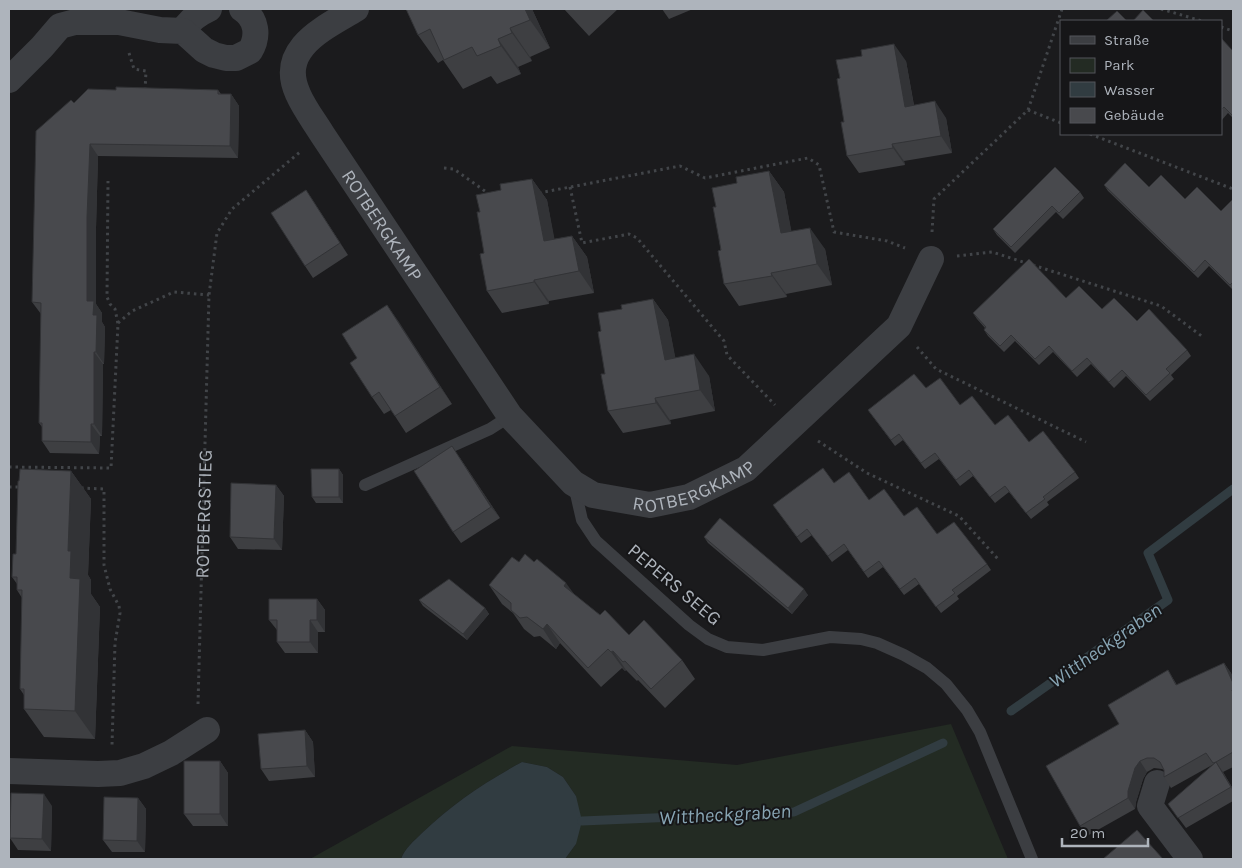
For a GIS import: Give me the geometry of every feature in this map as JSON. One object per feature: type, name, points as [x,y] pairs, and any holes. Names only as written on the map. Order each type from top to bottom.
[{"type":"street","points":[[183,31],[194,18],[209,9]]},
{"type":"street","points":[[9,80],[60,26],[75,22],[119,22],[160,30],[183,31],[195,44],[214,55],[236,58],[250,51],[254,45],[256,31],[251,17],[242,9]]},
{"type":"street","name":"ROTBERGKAMP","points":[[356,9],[306,41],[298,53],[294,67],[294,80],[298,95],[510,416],[573,483],[592,495],[650,506],[689,497],[746,469],[899,326],[931,258]]},
{"type":"street","points":[[9,771],[98,774],[120,772],[144,766],[171,753],[207,730]]},
{"type":"street","points":[[1157,783],[1150,806],[1190,859]]},
{"type":"lane","points":[[365,485],[490,429],[510,416]]},
{"type":"lane","name":"PEPERS SEEG","points":[[573,483],[582,520],[596,541],[688,625],[708,640],[727,647],[763,650],[830,637],[861,638],[904,655],[927,668],[946,684],[967,710],[980,732],[1032,859]]},
{"type":"path","points":[[931,258],[934,199],[1028,110],[1062,9]]},
{"type":"path","points":[[1161,9],[1199,20]]},
{"type":"path","points":[[119,22],[134,68],[146,71],[145,96]]},
{"type":"path","points":[[1028,110],[1060,122]]},
{"type":"path","name":"ROTBERGSTIEG","points":[[207,730],[198,703],[209,295],[217,233],[232,209],[322,134]]},
{"type":"path","points":[[1093,135],[1233,189]]},
{"type":"path","points":[[535,194],[680,166],[705,178],[808,158],[819,165],[834,232],[888,241],[931,258],[992,252],[1161,306],[1203,336]]},
{"type":"path","points":[[444,168],[454,168],[492,196]]},
{"type":"path","points":[[9,466],[111,468],[118,324],[115,309],[107,297],[108,182]]},
{"type":"path","points":[[570,187],[582,243],[628,234],[637,238],[724,341],[727,355],[793,424],[868,473],[959,516],[998,559]]},
{"type":"path","points":[[118,324],[132,311],[174,292],[209,295]]},
{"type":"path","points":[[899,326],[936,369],[1086,442]]},
{"type":"path","points":[[9,487],[28,488]]},
{"type":"path","points":[[76,488],[104,489],[104,565],[110,589],[119,606],[120,613],[115,643],[112,747]]},
{"type":"green space","points":[[951,724],[1008,859],[565,859],[576,844],[576,796],[563,777],[547,767],[522,762],[495,777],[445,812],[410,845],[401,859],[310,859],[512,746],[737,765]]},
{"type":"water","points":[[522,762],[547,767],[563,777],[576,796],[582,821],[576,844],[565,859],[401,859],[410,845],[445,812],[495,777]]},
{"type":"building","points":[[406,9],[525,9],[530,20],[510,28],[512,33],[498,39],[501,46],[477,56],[472,47],[444,60],[430,29],[418,35]]},
{"type":"building","points":[[1143,10],[1153,20],[1134,20]]},
{"type":"building","points":[[1117,11],[1126,20],[1107,20]]},
{"type":"building","points":[[1222,39],[1233,49],[1233,116],[1224,107],[1222,109]]},
{"type":"building","points":[[894,44],[905,107],[935,101],[941,136],[892,144],[893,148],[847,156],[841,122],[844,122],[837,79],[840,78],[836,60],[862,56],[861,50]]},
{"type":"building","points":[[116,87],[218,90],[218,94],[231,94],[230,146],[90,144],[87,217],[87,301],[94,301],[93,315],[97,315],[96,352],[94,352],[94,424],[91,424],[91,442],[42,441],[42,423],[39,423],[41,303],[32,302],[36,131],[71,100],[74,103],[88,89],[116,90]]},
{"type":"building","points":[[1125,163],[1149,187],[1161,175],[1185,199],[1197,187],[1221,211],[1232,200],[1233,282],[1230,285],[1205,260],[1194,272],[1104,185]]},
{"type":"building","points":[[1055,167],[1080,192],[1059,213],[1052,206],[1011,247],[993,229]]},
{"type":"building","points":[[769,171],[781,233],[810,228],[817,264],[771,273],[772,276],[724,284],[718,251],[721,250],[713,207],[716,207],[712,188],[737,183],[736,177]]},
{"type":"building","points":[[532,179],[544,241],[572,236],[579,271],[487,291],[480,254],[484,253],[477,212],[480,212],[476,195],[501,190],[500,184]]},
{"type":"building","points":[[306,190],[340,243],[305,266],[271,213]]},
{"type":"building","points":[[1029,259],[1066,298],[1079,286],[1102,309],[1114,298],[1137,321],[1149,309],[1187,350],[1166,369],[1170,373],[1146,395],[1122,370],[1109,382],[1087,358],[1072,371],[1049,346],[1035,359],[1011,335],[1000,346],[984,330],[986,327],[973,313]]},
{"type":"building","points":[[653,299],[665,360],[694,354],[700,390],[655,398],[656,403],[608,411],[601,374],[605,374],[598,332],[601,331],[598,313],[622,309],[621,305]]},
{"type":"building","points":[[387,305],[440,387],[395,416],[379,392],[372,397],[350,363],[357,358],[342,334]]},
{"type":"building","points":[[914,374],[926,388],[940,378],[960,405],[972,396],[995,425],[1008,415],[1029,442],[1043,431],[1075,472],[1026,513],[1005,486],[990,497],[969,470],[956,480],[935,453],[921,463],[899,434],[891,440],[868,410]]},
{"type":"building","points":[[452,446],[491,507],[453,532],[414,471]]},
{"type":"building","points":[[823,468],[834,483],[849,472],[869,500],[884,489],[904,516],[917,507],[937,534],[954,522],[987,564],[952,590],[955,593],[936,607],[915,578],[900,589],[879,561],[864,572],[844,544],[828,556],[807,529],[797,537],[773,505]]},
{"type":"building","points":[[20,469],[71,471],[68,551],[71,551],[70,578],[80,579],[75,711],[24,709],[24,689],[20,689],[22,590],[17,590],[17,577],[12,577],[13,554],[16,554]]},
{"type":"building","points":[[311,469],[339,469],[339,497],[312,497]]},
{"type":"building","points":[[231,483],[276,485],[274,539],[230,537]]},
{"type":"building","points":[[720,518],[804,589],[788,608],[704,537]]},
{"type":"building","points":[[525,554],[534,562],[537,559],[566,583],[564,586],[600,615],[605,610],[629,635],[644,620],[682,660],[651,689],[625,661],[623,662],[613,651],[611,652],[608,649],[588,668],[547,624],[543,629],[527,617],[520,618],[511,610],[511,603],[489,585],[512,557],[519,562]]},
{"type":"building","points":[[449,579],[485,608],[463,634],[419,600]]},
{"type":"building","points":[[269,599],[317,599],[317,620],[310,620],[310,642],[277,642],[277,620],[269,620]]},
{"type":"building","points":[[1224,663],[1233,683],[1233,752],[1213,763],[1206,753],[1164,777],[1164,770],[1160,762],[1154,758],[1140,761],[1135,768],[1128,791],[1128,798],[1080,826],[1046,766],[1119,724],[1108,705],[1168,670],[1176,685]]},
{"type":"building","points":[[305,730],[307,766],[261,769],[258,734]]},
{"type":"building","points":[[184,761],[220,761],[220,814],[184,814]]},
{"type":"building","points":[[1216,762],[1231,787],[1178,818],[1168,804]]},
{"type":"building","points":[[11,793],[44,794],[42,839],[10,838]]},
{"type":"building","points":[[104,797],[138,798],[137,841],[103,840]]},
{"type":"building","points":[[1137,830],[1163,859],[1103,859]]},
{"type":"waterway","name":"Wittheckgraben","points":[[1011,711],[1168,600],[1148,553],[1233,489]]},
{"type":"waterway","name":"Wittheckgraben","points":[[582,821],[794,812],[943,743]]}]
